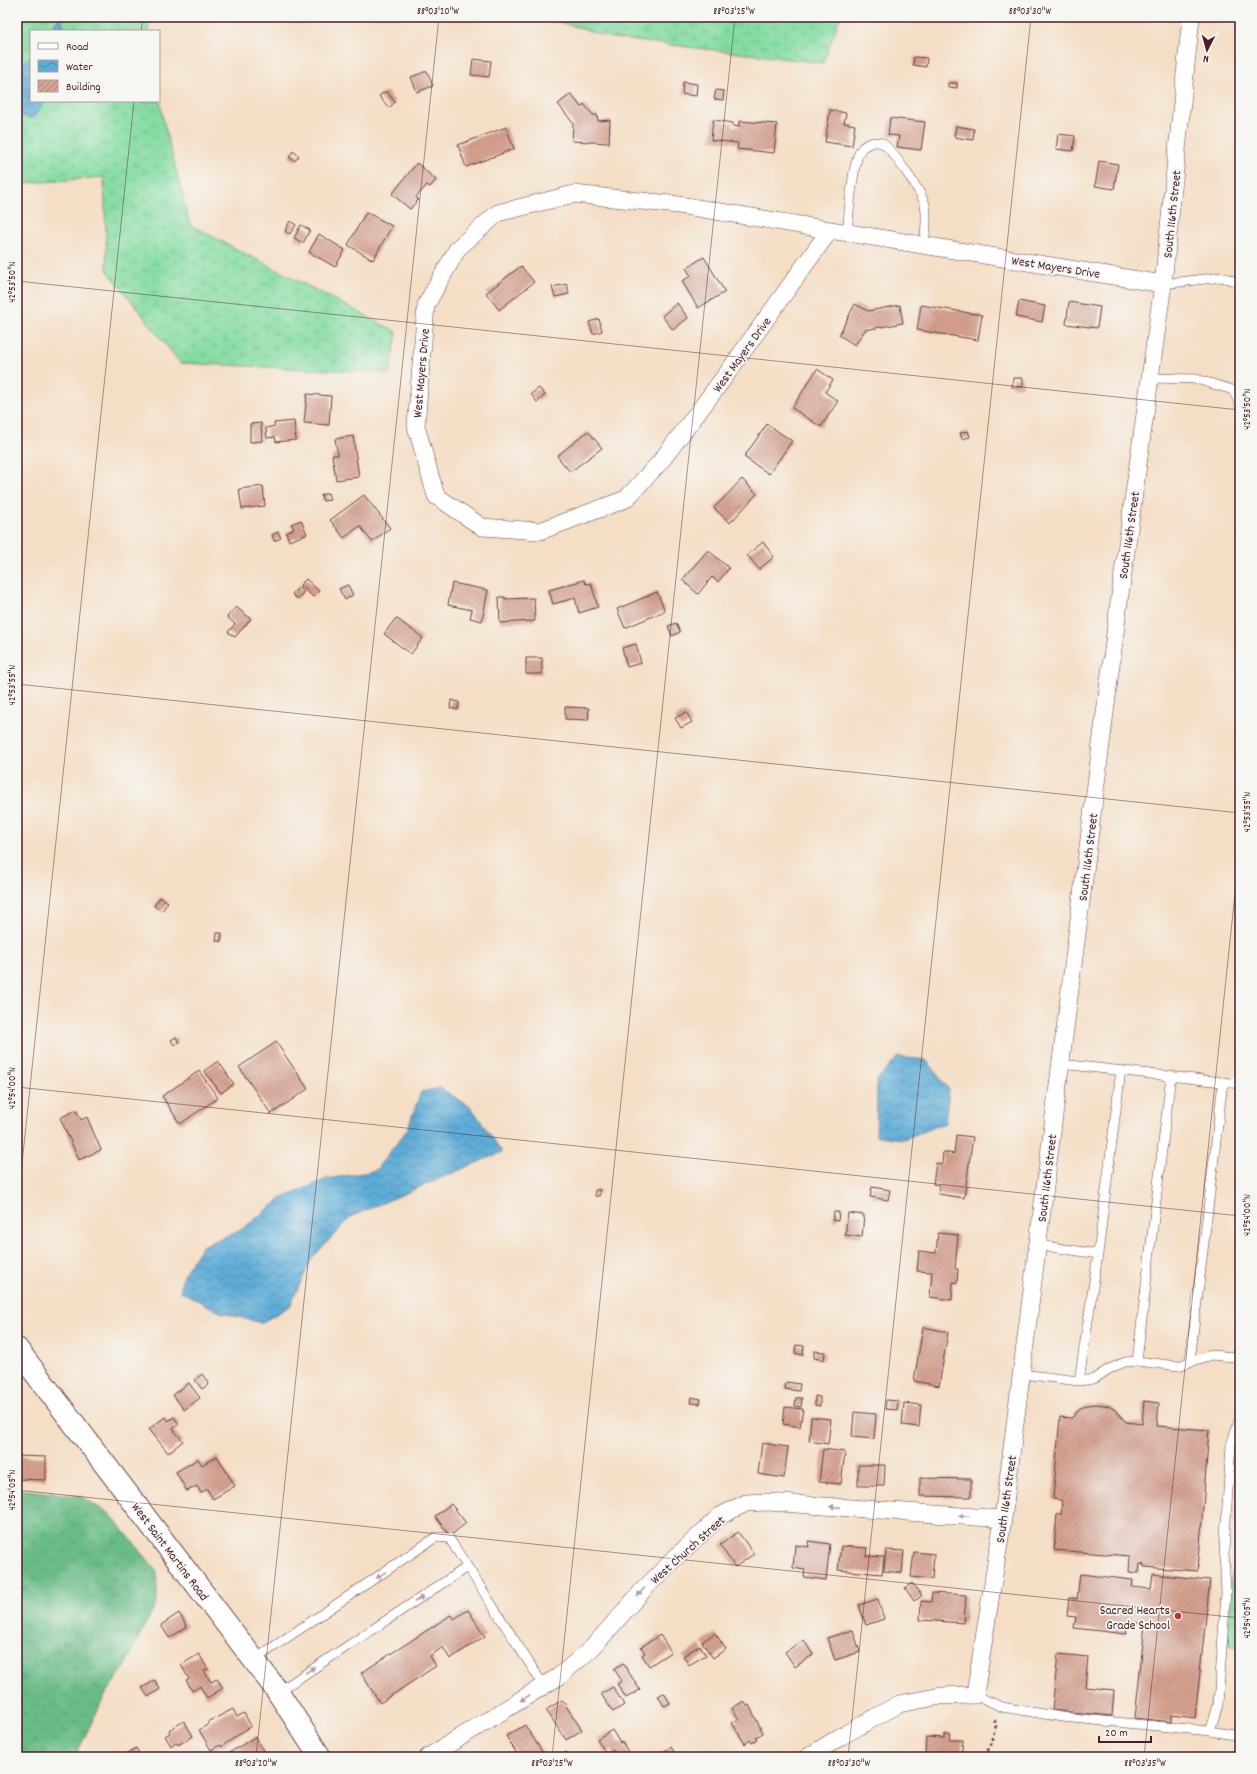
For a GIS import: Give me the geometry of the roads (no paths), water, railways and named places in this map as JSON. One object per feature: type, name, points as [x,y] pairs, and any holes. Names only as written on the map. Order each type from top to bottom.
[{"type":"street","name":"South 116th Street","points":[[975,1695],[1003,1519],[1119,602],[1163,284],[1191,17]]},
{"type":"street","name":"West Mayers Drive","points":[[830,230],[661,461],[626,499],[540,531],[482,527],[436,496],[416,426],[426,305],[458,248],[498,213],[574,194],[679,205],[1163,284]]},
{"type":"street","name":"West Saint Martins Road","points":[[17,1349],[278,1692],[320,1757]]},
{"type":"street","name":"West Church Street","points":[[428,1757],[558,1677],[591,1649],[645,1588],[720,1516],[746,1503],[768,1502],[1003,1519]]},
{"type":"street","points":[[808,1757],[899,1704],[941,1696],[975,1695]]},
{"type":"lane","points":[[847,232],[854,172],[861,149],[875,142],[882,143],[891,152],[921,195],[925,204],[926,216],[924,245]]},
{"type":"lane","points":[[1163,284],[1222,277],[1240,283]]},
{"type":"lane","points":[[1150,378],[1196,380],[1233,390],[1240,405]]},
{"type":"lane","points":[[1061,1064],[1240,1084]]},
{"type":"lane","points":[[1079,1381],[1098,1254],[1121,1070]]},
{"type":"lane","points":[[1137,1361],[1171,1076]]},
{"type":"lane","points":[[1190,1361],[1223,1082]]},
{"type":"lane","points":[[1038,1245],[1098,1254]]},
{"type":"lane","points":[[1022,1374],[1079,1381],[1094,1379],[1109,1369],[1125,1362],[1137,1361],[1178,1366],[1211,1355],[1234,1357],[1240,1351]]},
{"type":"lane","points":[[1210,1731],[1218,1705],[1226,1592],[1224,1551],[1231,1446],[1240,1417]]},
{"type":"lane","points":[[254,1660],[436,1537],[449,1538],[544,1686]]},
{"type":"lane","points":[[278,1692],[467,1567]]},
{"type":"lane","points":[[975,1695],[1002,1706],[1062,1717],[1210,1731],[1240,1736]]},
{"type":"water","points":[[59,17],[61,17],[65,30],[52,30]]},
{"type":"water","points":[[30,56],[30,102],[44,102],[32,119],[17,114],[17,70]]},
{"type":"water","points":[[898,1057],[926,1060],[949,1090],[945,1123],[904,1139],[876,1136],[877,1080]]},
{"type":"water","points":[[440,1088],[471,1107],[502,1152],[352,1216],[312,1258],[290,1306],[261,1323],[220,1312],[180,1291],[183,1275],[202,1246],[241,1230],[281,1199],[326,1179],[375,1171],[407,1130],[421,1092]]},
{"type":"place","name":"Sacred Hearts Grade School","points":[[1178,1616]]}]
